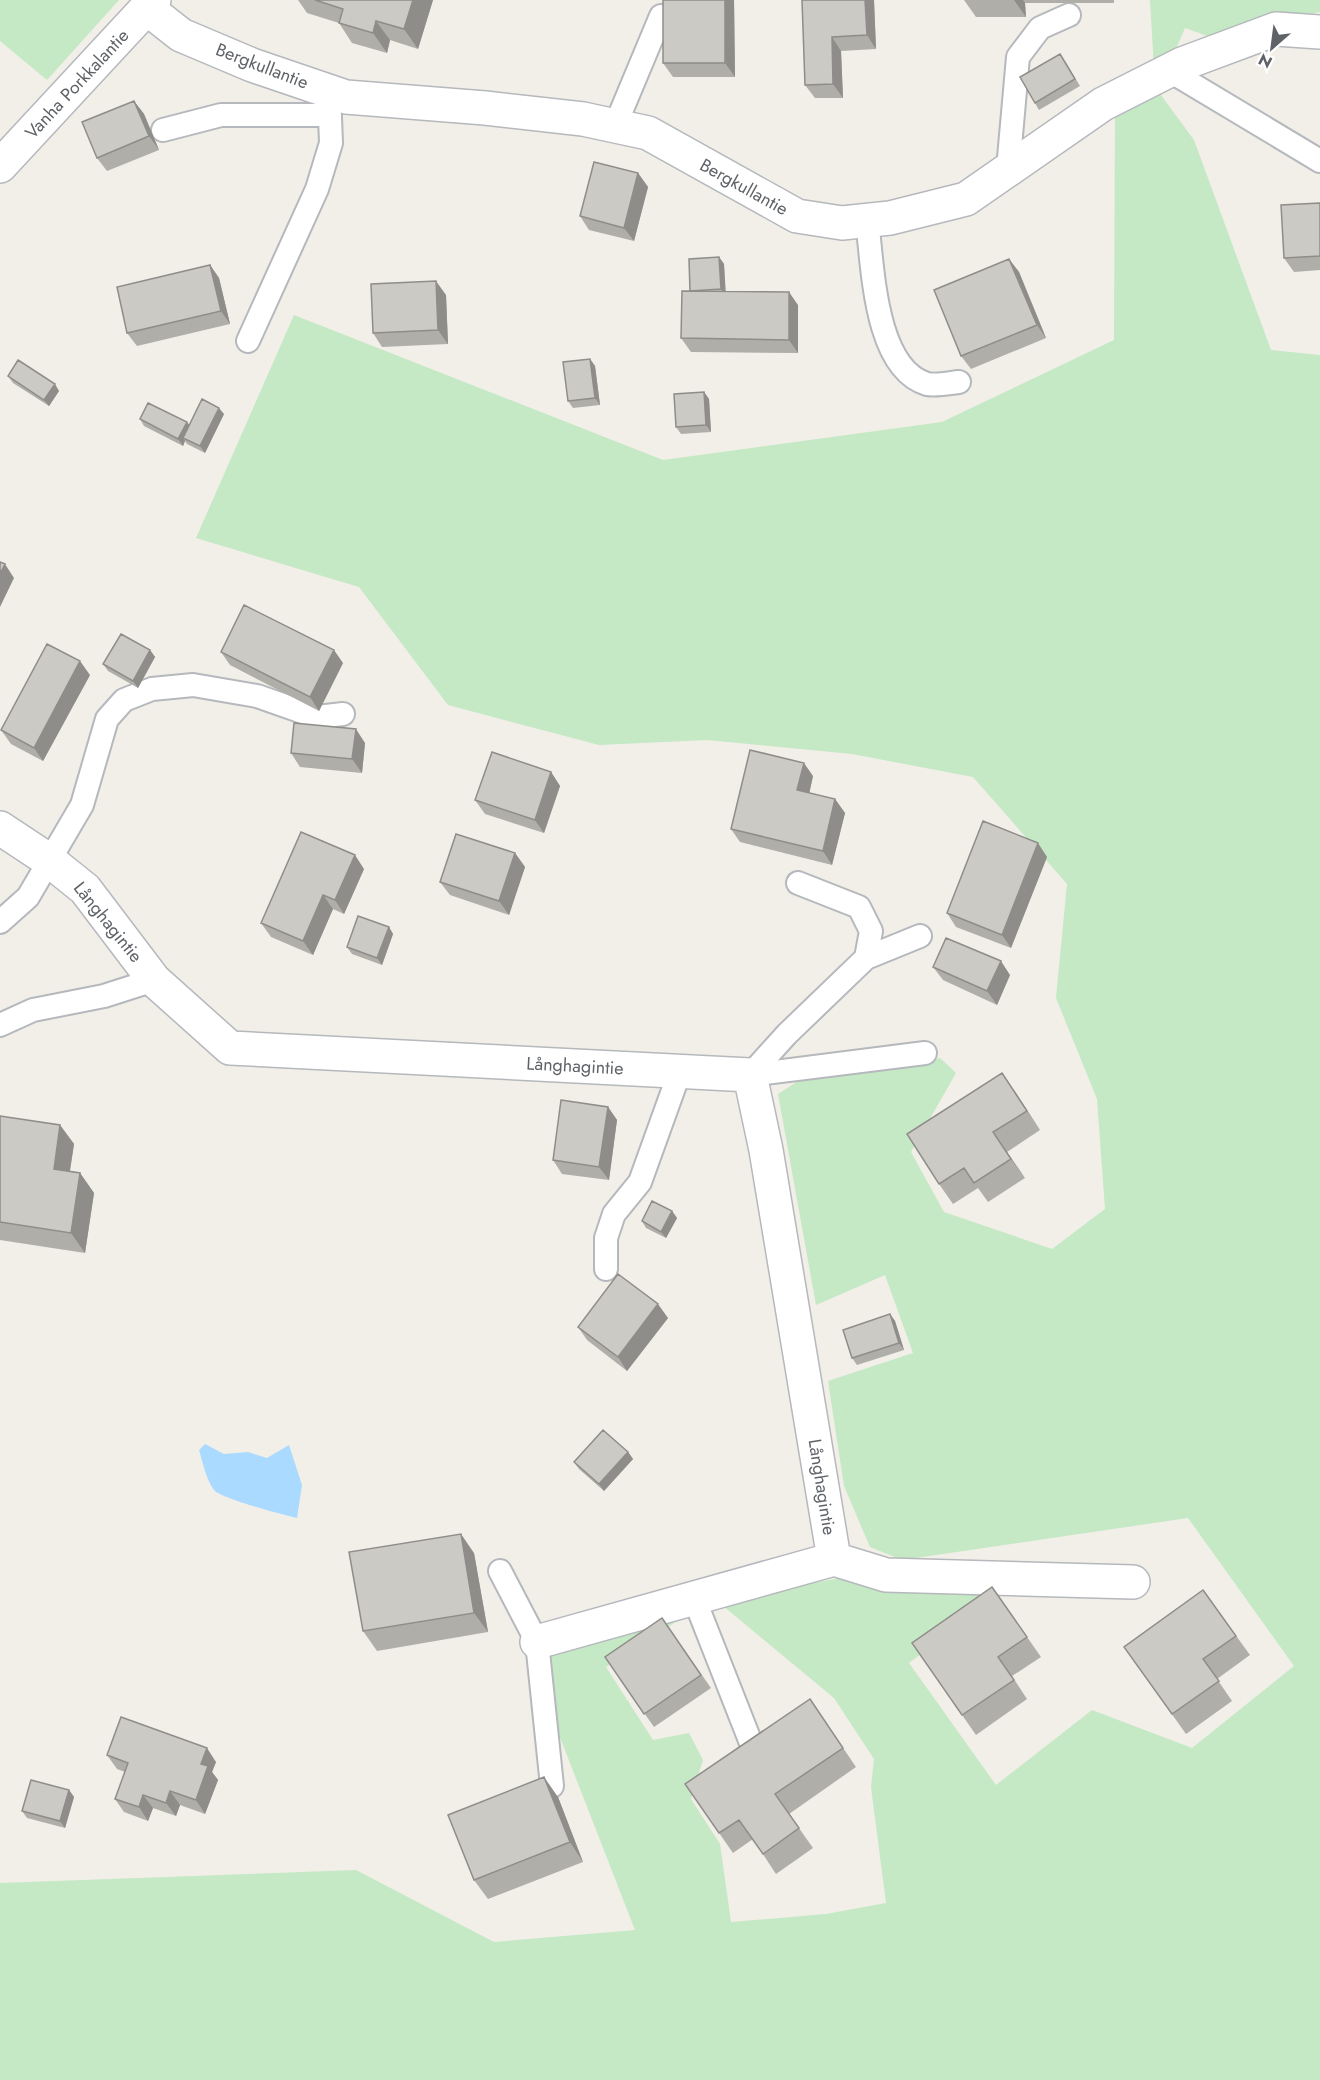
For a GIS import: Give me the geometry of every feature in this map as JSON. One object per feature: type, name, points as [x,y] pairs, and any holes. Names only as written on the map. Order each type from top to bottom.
[{"type":"street","name":"Bergkullantie","points":[[151,4],[181,35],[252,65],[329,103],[346,97],[485,108],[583,119],[648,133],[797,216],[842,223],[890,218],[966,199],[1103,104],[1170,71],[1276,29],[1320,32]]},
{"type":"street","name":"Vanha Porkkalantie","points":[[0,166],[151,4]]},
{"type":"street","name":"Långhagintie","points":[[0,828],[50,861],[86,889],[154,980],[230,1048],[750,1075],[766,1150],[834,1559]]},
{"type":"street","name":"Långhagintie","points":[[537,1642],[834,1559],[886,1575],[1133,1582]]},
{"type":"lane","points":[[1008,169],[1018,57],[1040,28],[1069,15]]},
{"type":"lane","points":[[615,126],[661,16]]},
{"type":"lane","points":[[1170,71],[1320,161]]},
{"type":"lane","points":[[163,130],[221,115],[329,103],[332,143],[317,189],[248,341]]},
{"type":"lane","points":[[867,220],[878,312],[896,360],[906,372],[928,384],[959,382]]},
{"type":"lane","points":[[0,922],[28,897],[82,805],[107,719],[124,700],[152,689],[193,685],[257,696],[317,717],[343,714]]},
{"type":"lane","points":[[798,883],[859,907],[871,931],[866,958]]},
{"type":"lane","points":[[750,1075],[787,1034],[866,958],[920,936]]},
{"type":"lane","points":[[0,1025],[33,1010],[104,996],[154,980]]},
{"type":"lane","points":[[750,1075],[925,1053]]},
{"type":"lane","points":[[606,1269],[606,1238],[614,1214],[640,1182],[680,1071]]},
{"type":"lane","points":[[500,1570],[537,1642],[552,1786]]},
{"type":"lane","points":[[694,1598],[751,1743]]},
{"type":"green space","points":[[0,0],[119,0],[47,80],[0,41]]},
{"type":"green space","points":[[1150,0],[1320,0],[1320,12],[1272,21],[1213,38],[1185,28],[1172,58],[1154,69]]},
{"type":"green space","points":[[1158,91],[1194,140],[1271,350],[1320,355],[1320,2080],[0,2080],[0,1883],[356,1870],[494,1942],[635,1930],[556,1727],[550,1652],[680,1619],[606,1667],[653,1740],[689,1733],[703,1760],[691,1799],[720,1844],[731,1922],[826,1914],[886,1903],[871,1787],[874,1759],[834,1698],[717,1601],[840,1578],[895,1588],[1002,1592],[909,1663],[996,1785],[1092,1710],[1192,1748],[1294,1666],[1188,1518],[902,1560],[870,1547],[844,1486],[828,1381],[913,1353],[885,1275],[816,1305],[778,1094],[806,1076],[909,1065],[940,1058],[956,1073],[911,1152],[944,1212],[1052,1249],[1105,1209],[1097,1099],[1056,998],[1067,884],[973,777],[852,754],[707,740],[599,745],[448,705],[359,587],[196,538],[294,315],[663,460],[942,422],[1114,340],[1115,113]]},
{"type":"water","points":[[205,1444],[224,1454],[248,1452],[267,1458],[289,1445],[302,1485],[297,1518],[239,1502],[214,1490],[199,1450]]},
{"type":"building","points":[[315,0],[413,0],[404,29],[376,21],[373,33],[339,23],[343,9]]},
{"type":"building","points":[[663,0],[725,0],[725,63],[663,63]]},
{"type":"building","points":[[802,0],[865,0],[867,35],[832,37],[833,84],[805,85]]},
{"type":"building","points":[[1060,54],[1075,79],[1035,103],[1020,77]]},
{"type":"building","points":[[134,101],[149,136],[97,158],[82,122]]},
{"type":"building","points":[[594,162],[638,173],[624,228],[580,216]]},
{"type":"building","points":[[1320,203],[1320,256],[1284,258],[1281,205]]},
{"type":"building","points":[[719,257],[721,289],[690,291],[689,259]]},
{"type":"building","points":[[1009,259],[1037,325],[961,356],[934,290]]},
{"type":"building","points":[[210,265],[221,311],[127,333],[117,287]]},
{"type":"building","points":[[436,281],[438,330],[373,333],[371,284]]},
{"type":"building","points":[[682,291],[789,292],[789,340],[681,338]]},
{"type":"building","points":[[590,359],[595,398],[568,401],[563,362]]},
{"type":"building","points":[[18,360],[55,384],[44,400],[8,376]]},
{"type":"building","points":[[704,392],[706,425],[676,427],[674,394]]},
{"type":"building","points":[[202,399],[219,408],[200,446],[183,438]]},
{"type":"building","points":[[148,403],[187,422],[178,439],[140,419]]},
{"type":"building","points":[[0,562],[5,564],[0,574]]},
{"type":"building","points":[[244,605],[334,650],[310,697],[221,652]]},
{"type":"building","points":[[121,634],[150,650],[133,681],[103,664]]},
{"type":"building","points":[[47,644],[80,661],[34,748],[1,730]]},
{"type":"building","points":[[294,723],[356,729],[352,759],[291,753]]},
{"type":"building","points":[[750,750],[804,763],[797,790],[835,799],[823,851],[731,829]]},
{"type":"building","points":[[492,752],[551,772],[535,820],[475,800]]},
{"type":"building","points":[[983,821],[1038,843],[1002,935],[947,913]]},
{"type":"building","points":[[301,832],[355,855],[335,900],[323,895],[303,941],[261,923]]},
{"type":"building","points":[[456,834],[515,853],[499,901],[440,882]]},
{"type":"building","points":[[358,916],[389,927],[377,958],[347,947]]},
{"type":"building","points":[[946,938],[1001,961],[987,991],[933,967]]},
{"type":"building","points":[[1002,1073],[1027,1111],[993,1132],[1011,1159],[974,1183],[964,1168],[939,1184],[907,1134]]},
{"type":"building","points":[[561,1100],[608,1107],[599,1167],[553,1160]]},
{"type":"building","points":[[0,1116],[60,1125],[54,1169],[80,1173],[71,1233],[0,1222]]},
{"type":"building","points":[[652,1201],[672,1211],[661,1232],[642,1221]]},
{"type":"building","points":[[618,1274],[658,1304],[618,1357],[578,1327]]},
{"type":"building","points":[[890,1314],[899,1343],[852,1358],[843,1330]]},
{"type":"building","points":[[603,1430],[628,1452],[599,1484],[574,1462]]},
{"type":"building","points":[[461,1534],[474,1613],[363,1631],[349,1552]]},
{"type":"building","points":[[992,1587],[1027,1637],[998,1657],[1014,1680],[962,1715],[912,1643]]},
{"type":"building","points":[[1203,1590],[1236,1636],[1203,1659],[1219,1681],[1172,1714],[1124,1647]]},
{"type":"building","points":[[662,1618],[701,1675],[644,1714],[605,1657]]},
{"type":"building","points":[[810,1699],[843,1748],[775,1794],[799,1828],[763,1854],[739,1820],[719,1833],[685,1784]]},
{"type":"building","points":[[121,1717],[207,1748],[201,1764],[208,1766],[196,1800],[170,1791],[166,1803],[143,1795],[139,1807],[115,1799],[128,1763],[107,1755]]},
{"type":"building","points":[[544,1777],[570,1842],[474,1880],[448,1815]]},
{"type":"building","points":[[31,1780],[69,1790],[60,1821],[22,1811]]}]
